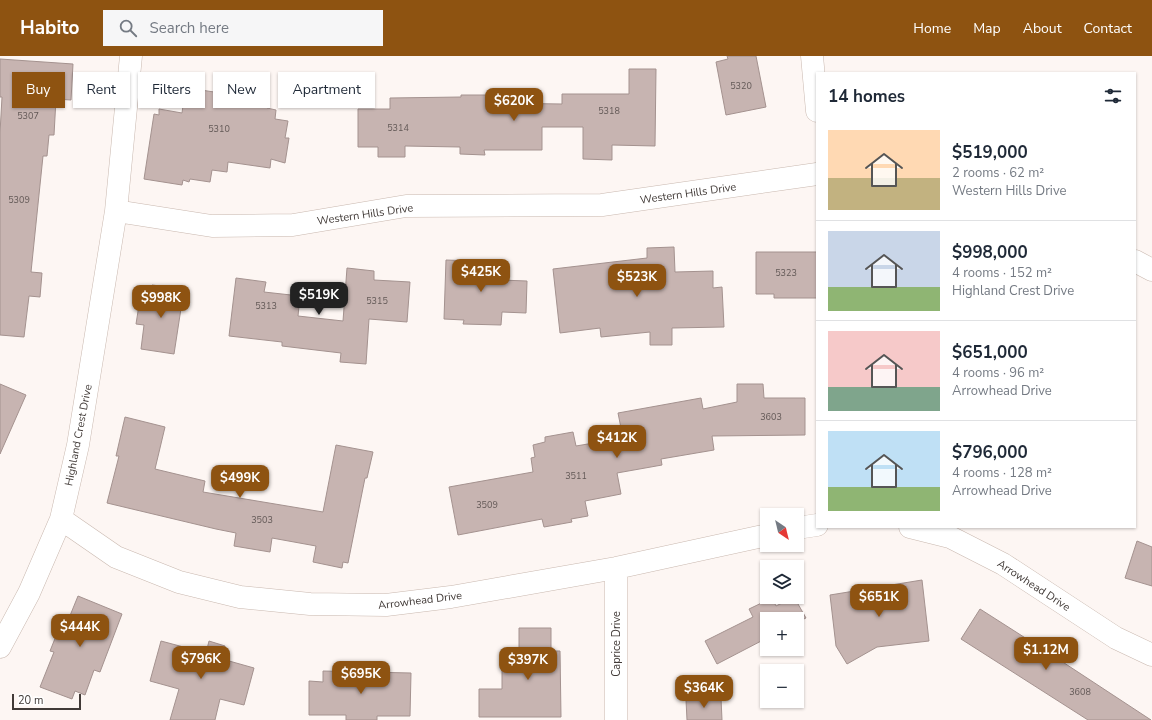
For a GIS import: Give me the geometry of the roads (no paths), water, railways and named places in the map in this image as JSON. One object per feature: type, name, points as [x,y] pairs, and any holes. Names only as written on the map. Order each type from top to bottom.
[{"type":"street","points":[[116,211],[131,56]]},
{"type":"street","points":[[812,56],[816,100]]},
{"type":"street","name":"Western Hills Drive","points":[[116,211],[212,226],[293,225],[406,206],[602,205],[816,174]]},
{"type":"street","name":"Highland Crest Drive","points":[[0,647],[29,593],[62,519],[78,445],[116,211]]},
{"type":"street","points":[[1136,262],[1152,270]]},
{"type":"street","name":"Arrowhead Drive","points":[[62,519],[116,557],[180,582],[240,597],[310,604],[386,605],[451,597],[616,568],[760,537]]},
{"type":"street","points":[[804,527],[816,525]]},
{"type":"street","name":"Arrowhead Drive","points":[[914,528],[950,537],[1003,564],[1116,638],[1152,655]]},
{"type":"street","name":"Caprice Drive","points":[[616,568],[616,720]]}]
